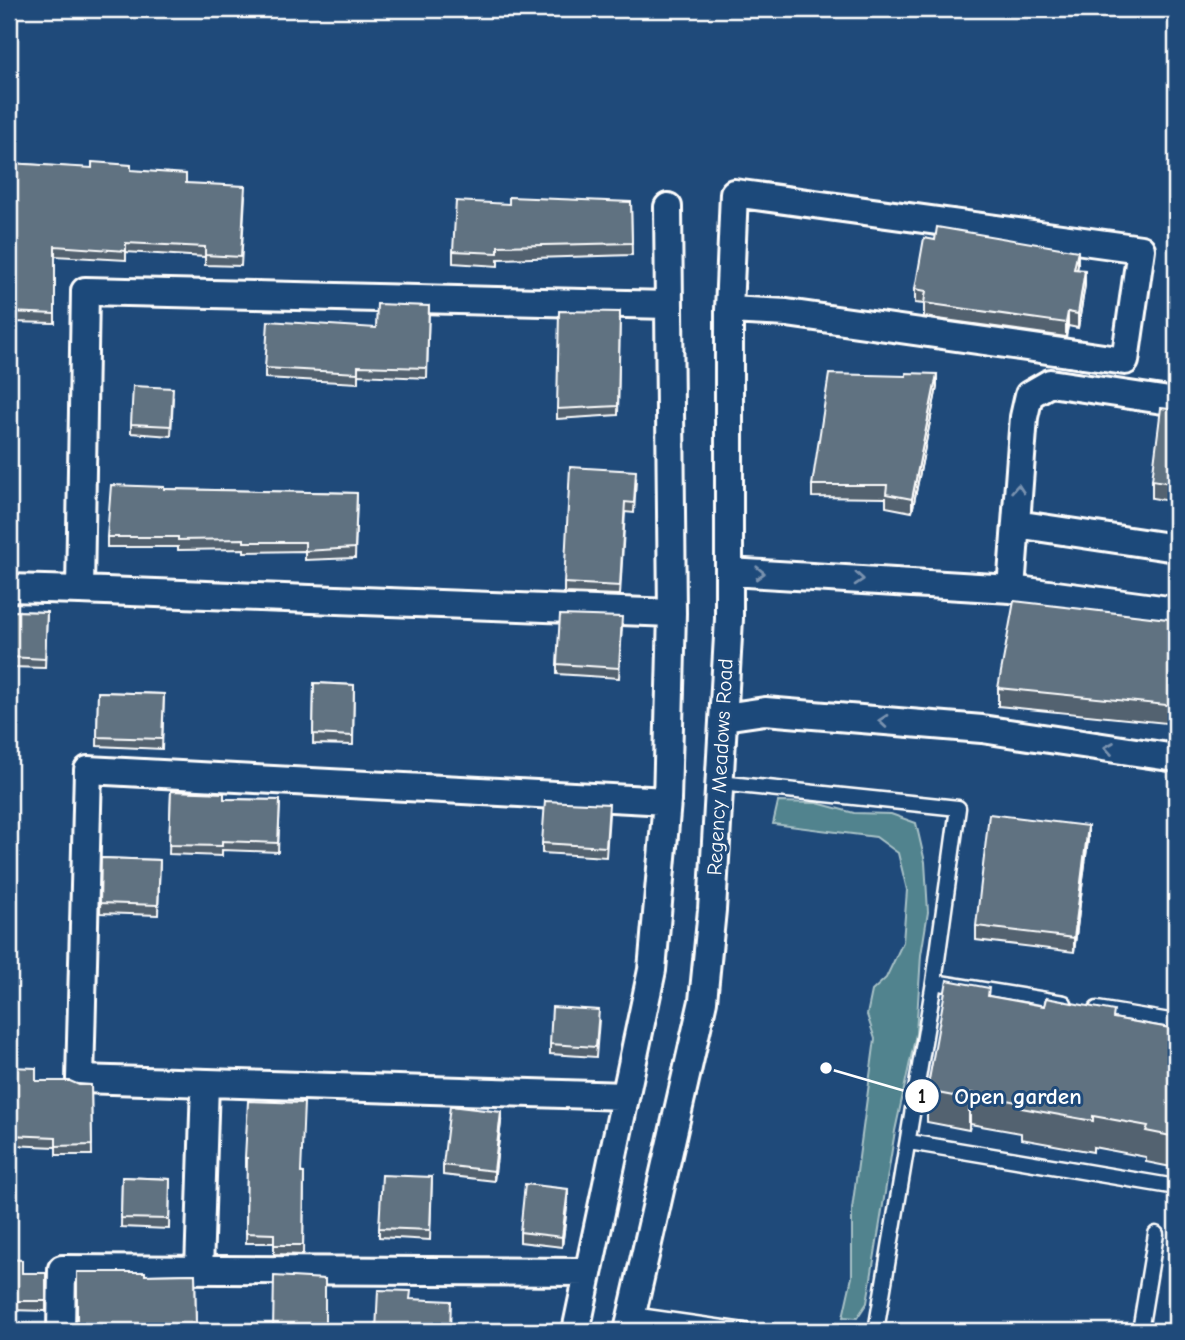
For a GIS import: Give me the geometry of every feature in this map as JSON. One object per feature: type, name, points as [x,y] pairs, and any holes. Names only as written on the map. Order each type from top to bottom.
[{"type":"street","name":"Regency Meadows Road","points":[[630,1323],[703,1001],[712,910],[729,572],[729,310],[734,193],[1140,249],[1125,361],[787,313],[729,310]]},
{"type":"street","points":[[576,1331],[652,970],[667,801],[672,613],[668,206]]},
{"type":"street","points":[[80,590],[85,291],[669,304]]},
{"type":"street","points":[[1011,589],[1024,417],[1029,396],[1050,383],[1176,402]]},
{"type":"street","points":[[1016,524],[1176,548]]},
{"type":"street","points":[[729,572],[1011,589],[1176,611]]},
{"type":"street","points":[[9,588],[672,613]]},
{"type":"street","points":[[723,717],[765,711],[982,729],[1176,758]]},
{"type":"street","points":[[625,1096],[80,1079],[88,770],[667,801]]},
{"type":"street","points":[[199,1270],[205,1083]]},
{"type":"street","points":[[61,1331],[62,1269],[588,1272]]},
{"type":"lane","points":[[720,783],[958,807],[909,1142],[876,1331]]},
{"type":"lane","points":[[934,982],[1176,1022]]},
{"type":"lane","points":[[909,1142],[1176,1187]]},
{"type":"lane","points":[[1140,1331],[1156,1234]]},
{"type":"lane","points":[[630,1323],[744,1331]]},
{"type":"green space","points":[[778,802],[817,803],[854,813],[891,814],[916,823],[925,862],[928,912],[921,955],[916,1034],[895,1131],[867,1303],[857,1318],[843,1317],[852,1277],[852,1209],[875,1039],[867,1015],[872,991],[886,978],[903,942],[907,890],[898,853],[876,837],[773,824]]},
{"type":"building","points":[[92,162],[131,165],[131,170],[186,174],[186,183],[245,186],[241,257],[205,255],[205,247],[126,243],[126,251],[55,246],[55,314],[9,312],[9,163],[92,168]]},
{"type":"building","points":[[509,197],[631,202],[632,243],[498,246],[498,253],[453,251],[456,201],[509,204]]},
{"type":"building","points":[[937,227],[1078,251],[1074,269],[1085,270],[1078,314],[1068,312],[1066,323],[924,303],[926,291],[915,289],[924,238],[935,240]]},
{"type":"building","points":[[377,304],[429,306],[427,368],[358,366],[358,373],[265,368],[268,321],[376,328]]},
{"type":"building","points":[[559,311],[620,312],[618,406],[557,409]]},
{"type":"building","points":[[906,373],[937,374],[912,499],[886,494],[887,485],[812,485],[829,374],[906,376]]},
{"type":"building","points":[[133,386],[173,388],[171,426],[131,424]]},
{"type":"building","points":[[1161,408],[1176,410],[1176,484],[1152,480]]},
{"type":"building","points":[[570,467],[636,471],[634,503],[625,502],[620,586],[564,583]]},
{"type":"building","points":[[111,485],[164,489],[357,493],[355,548],[305,551],[305,542],[107,537]]},
{"type":"building","points":[[1014,601],[1176,620],[1176,706],[998,688]]},
{"type":"building","points":[[9,611],[47,612],[45,659],[9,657]]},
{"type":"building","points":[[560,615],[622,617],[619,668],[557,664]]},
{"type":"building","points":[[314,683],[354,685],[353,736],[313,734]]},
{"type":"building","points":[[98,692],[164,694],[162,739],[97,737]]},
{"type":"building","points":[[171,791],[224,793],[224,799],[280,800],[278,843],[222,841],[222,846],[169,845]]},
{"type":"building","points":[[545,801],[609,804],[606,847],[542,843]]},
{"type":"building","points":[[989,814],[1088,826],[1074,938],[976,926]]},
{"type":"building","points":[[101,858],[160,860],[158,905],[100,903]]},
{"type":"building","points":[[947,980],[989,988],[988,996],[1044,1006],[1046,998],[1114,1011],[1113,1018],[1170,1028],[1171,1021],[1176,1022],[1176,1137],[1146,1131],[1148,1126],[1093,1116],[1093,1121],[1021,1108],[1022,1103],[970,1093],[969,1099],[927,1091]]},
{"type":"building","points":[[552,1007],[599,1010],[596,1047],[550,1044]]},
{"type":"building","points":[[9,1067],[36,1068],[36,1081],[70,1081],[79,1085],[91,1085],[92,1145],[56,1146],[56,1137],[9,1135]]},
{"type":"building","points":[[248,1101],[304,1103],[301,1173],[304,1173],[303,1245],[274,1245],[274,1234],[246,1233],[245,1158]]},
{"type":"building","points":[[450,1106],[501,1112],[494,1171],[443,1165]]},
{"type":"building","points":[[382,1175],[432,1177],[430,1230],[379,1228]]},
{"type":"building","points":[[122,1177],[170,1179],[169,1219],[121,1218]]},
{"type":"building","points":[[525,1184],[568,1189],[562,1237],[520,1232]]},
{"type":"building","points":[[9,1259],[22,1260],[22,1273],[46,1273],[46,1301],[9,1301]]},
{"type":"building","points":[[77,1272],[195,1274],[196,1325],[145,1326],[144,1331],[67,1331],[74,1327],[77,1319]]},
{"type":"building","points":[[274,1276],[325,1279],[325,1331],[273,1331]]},
{"type":"building","points":[[378,1290],[411,1291],[410,1299],[451,1301],[450,1331],[376,1331]]},
{"type":"place","name":"Open garden","points":[[826,1068]]}]
